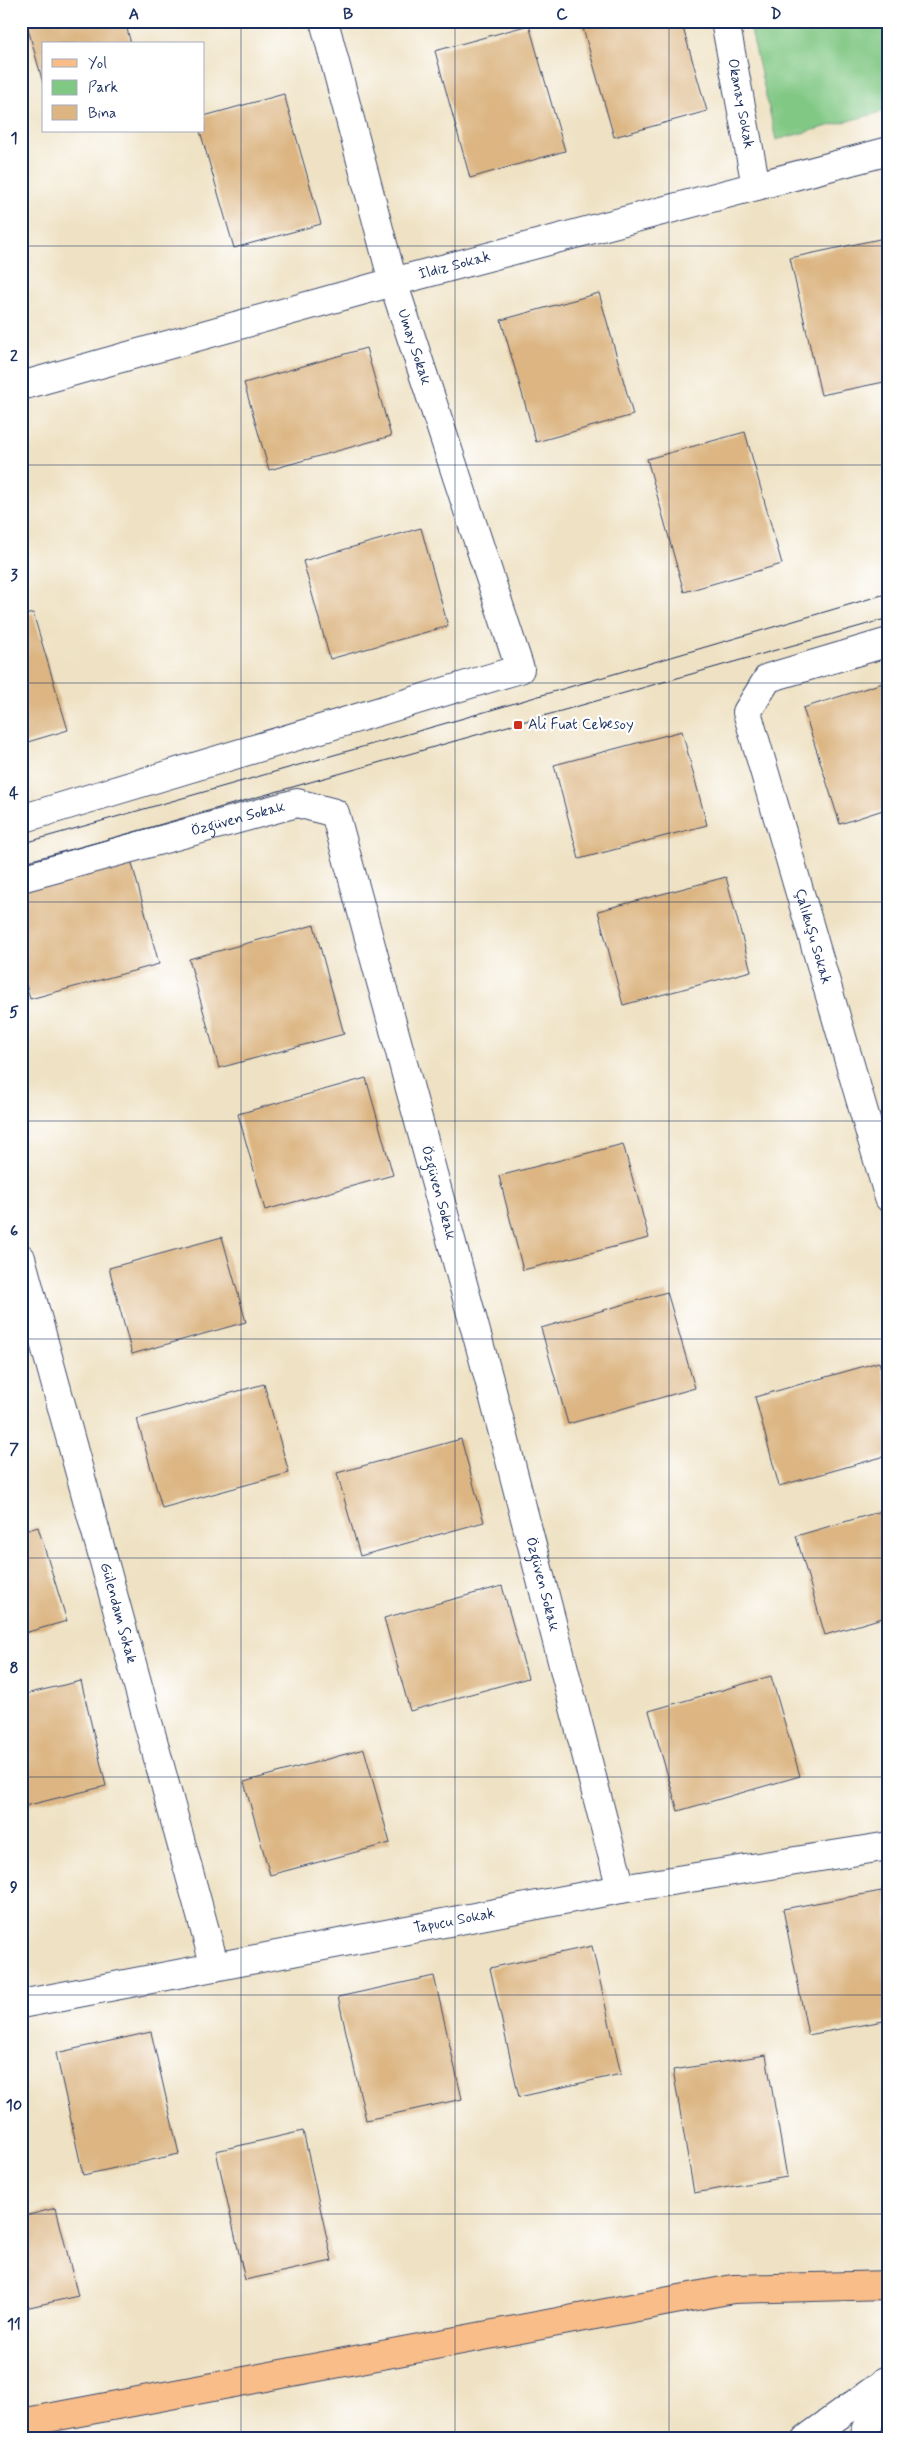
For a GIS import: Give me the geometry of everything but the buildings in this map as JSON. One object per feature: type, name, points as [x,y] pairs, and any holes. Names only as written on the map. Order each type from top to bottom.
[{"type":"main road","points":[[21,2423],[733,2289],[889,2285]]},
{"type":"street","name":"Umay Sokak","points":[[21,819],[520,669],[393,282],[324,21]]},
{"type":"street","name":"Okanay Sokak","points":[[725,21],[756,186]]},
{"type":"street","name":"İldiz Sokak","points":[[21,386],[393,282],[889,151]]},
{"type":"street","name":"Çalıkuşu Sokak","points":[[889,642],[768,678],[747,712],[889,1198]]},
{"type":"street","name":"Özgüven Sokak","points":[[21,878],[297,803],[335,813],[488,1378],[621,1889]]},
{"type":"street","name":"Gülendam Sokak","points":[[21,1258],[215,1966]]},
{"type":"street","name":"Tapucu Sokak","points":[[21,2004],[621,1889],[889,1846]]},
{"type":"street","points":[[806,2439],[887,2377]]},
{"type":"street","points":[[863,2439],[887,2377]]},
{"type":"green space","points":[[749,21],[889,21],[889,110],[776,140]]},
{"type":"tram line","points":[[21,844],[464,718],[889,593]]},
{"type":"tram line","points":[[21,864],[889,618]]},
{"type":"place","name":"Ali Fuat Cebesoy","points":[[518,725]]}]
